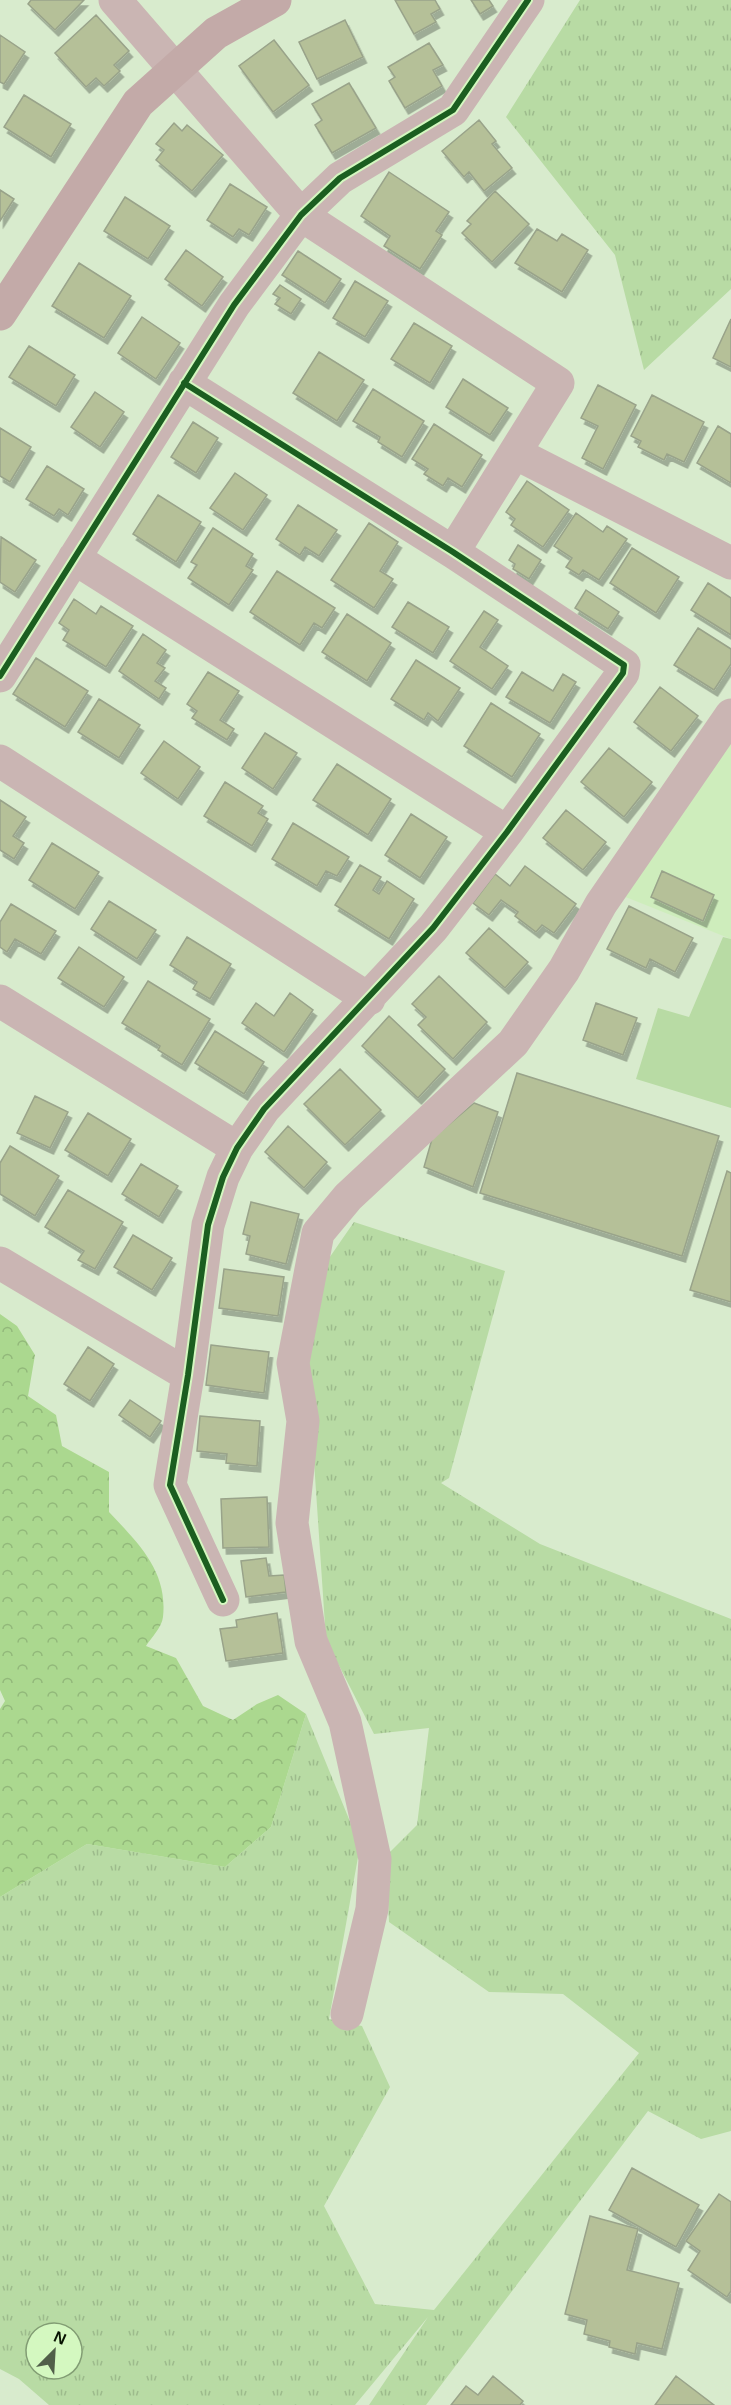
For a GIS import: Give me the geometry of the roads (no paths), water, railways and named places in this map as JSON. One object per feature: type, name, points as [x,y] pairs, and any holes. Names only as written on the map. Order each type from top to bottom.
[{"type":"street","points":[[115,0],[301,215],[558,383],[453,552]]},
{"type":"street","points":[[0,314],[138,103],[216,33],[275,0]]},
{"type":"street","points":[[0,676],[234,305],[301,215],[340,178],[453,110],[528,0]]},
{"type":"street","points":[[184,383],[453,552],[624,665],[623,673],[507,832],[433,928],[264,1109],[237,1148],[223,1177],[208,1225],[188,1375],[170,1485],[223,1600]]},
{"type":"street","points":[[515,453],[731,563]]},
{"type":"street","points":[[74,558],[507,832]]},
{"type":"street","points":[[347,2014],[372,1910],[375,1859],[345,1722],[311,1641],[292,1523],[303,1421],[293,1363],[318,1233],[348,1197],[513,1043],[564,970],[601,904],[731,715]]},
{"type":"street","points":[[0,761],[369,999]]},
{"type":"street","points":[[0,1001],[237,1148]]},
{"type":"street","points":[[0,1263],[188,1375]]}]
